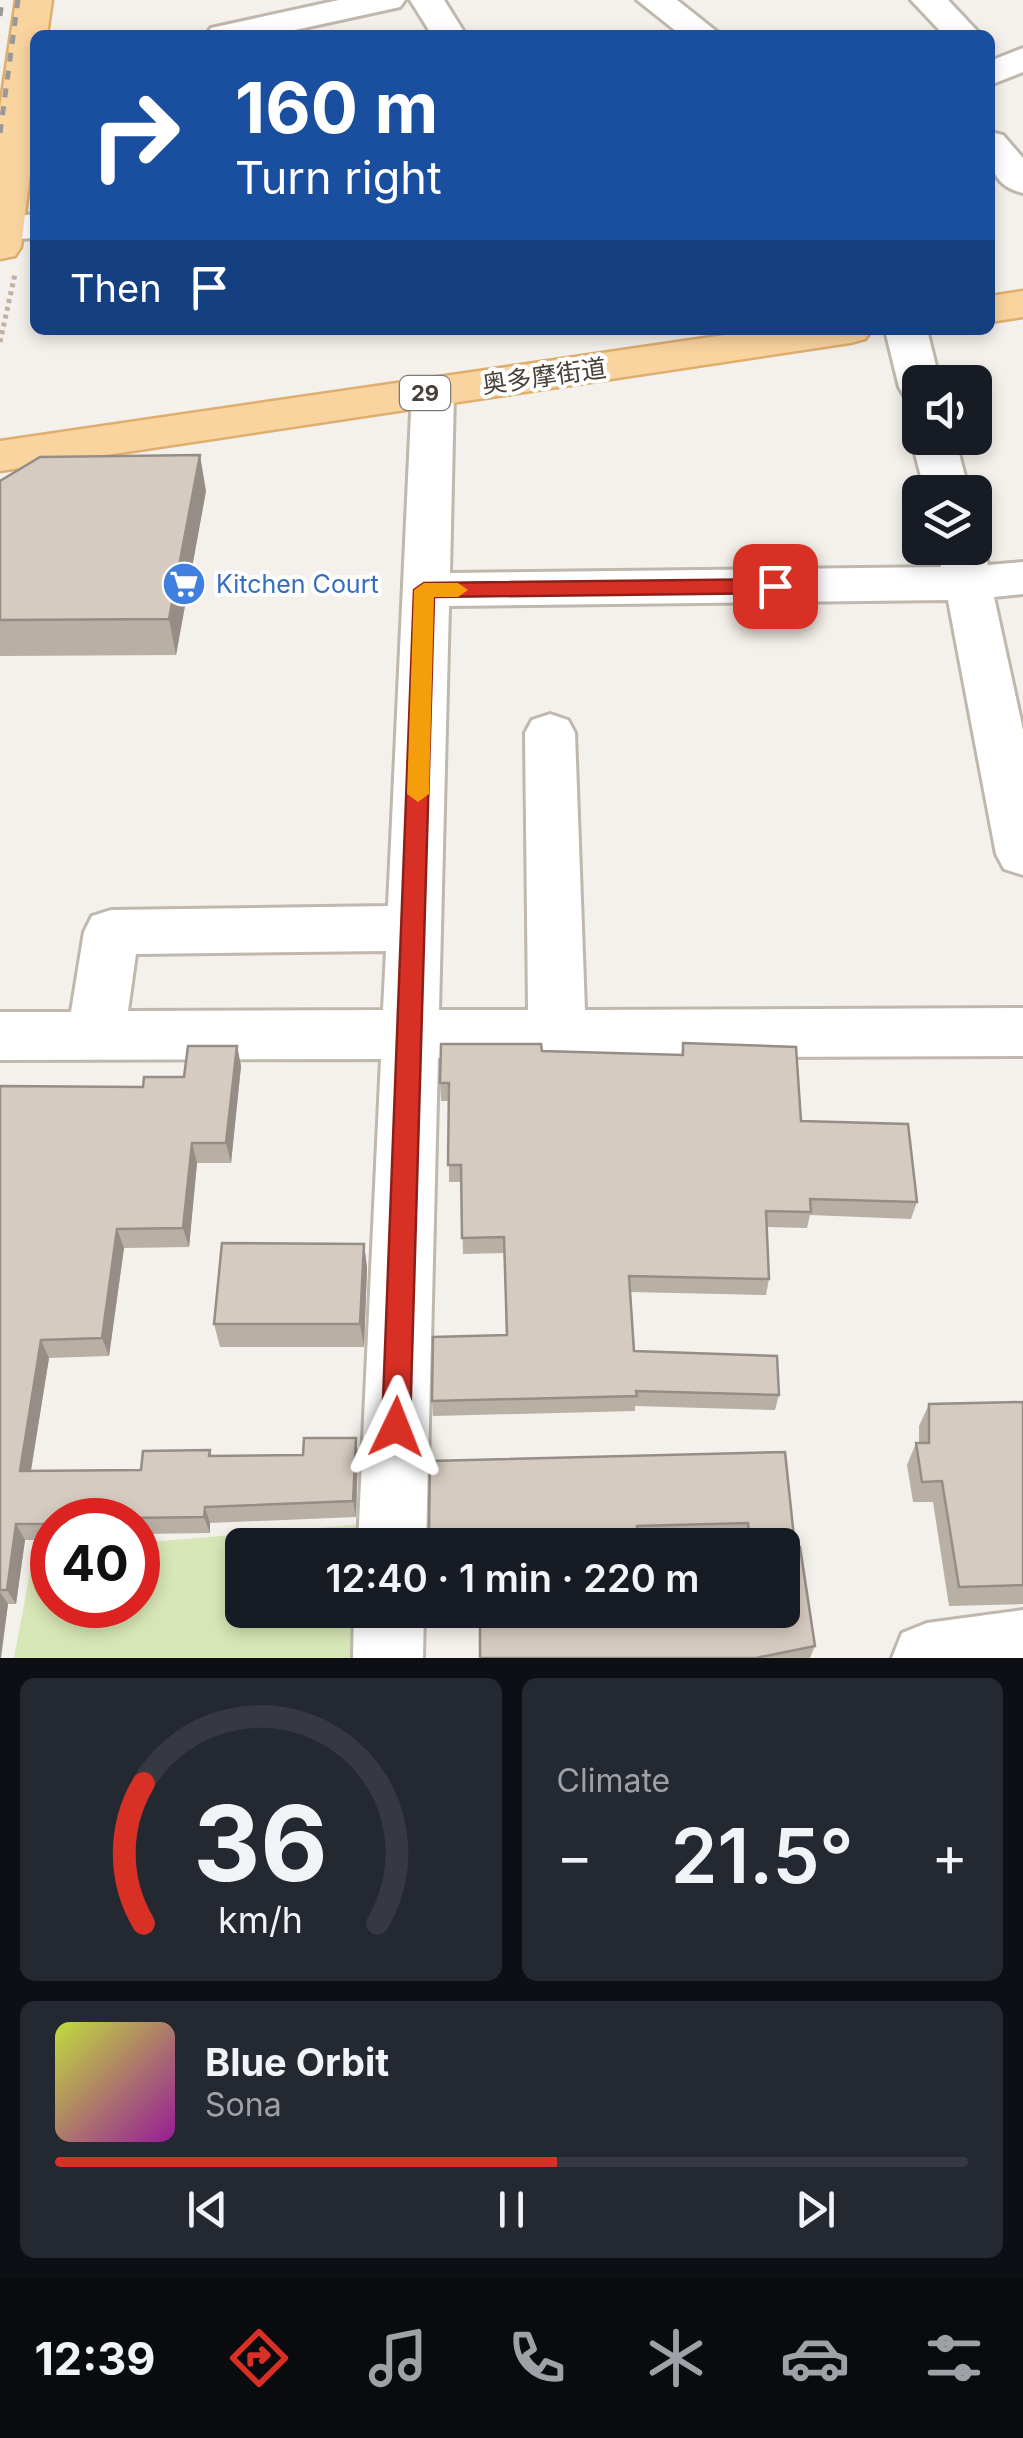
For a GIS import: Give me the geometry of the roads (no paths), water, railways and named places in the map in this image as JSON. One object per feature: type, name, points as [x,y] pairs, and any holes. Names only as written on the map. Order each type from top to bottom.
[{"type":"main road","points":[[16,232],[20,76],[34,0]]},
{"type":"main road","points":[[995,308],[1023,304]]},
{"type":"main road","name":"奥多摩街道","points":[[0,456],[816,335]]},
{"type":"street","points":[[225,0],[245,30]]},
{"type":"street","points":[[255,30],[388,0]]},
{"type":"street","points":[[427,0],[446,30]]},
{"type":"street","points":[[654,0],[697,30]]},
{"type":"street","points":[[928,0],[959,30]]},
{"type":"street","points":[[995,150],[1023,182]]},
{"type":"street","points":[[907,335],[915,365]]},
{"type":"street","points":[[393,1528],[433,392]]},
{"type":"street","points":[[424,590],[965,565],[1023,578]]},
{"type":"street","points":[[965,565],[1023,854]]},
{"type":"street","points":[[550,733],[557,1035]]},
{"type":"street","points":[[96,1038],[112,932],[414,928]]},
{"type":"street","points":[[0,1036],[1023,1032]]},
{"type":"street","points":[[388,1658],[389,1628]]},
{"type":"street","points":[[927,1658],[1023,1645]]},
{"type":"railway","points":[[0,16],[2,0]]},
{"type":"railway","points":[[0,133],[18,0]]},
{"type":"place","name":"Kitchen Court","points":[[184,584]]}]
